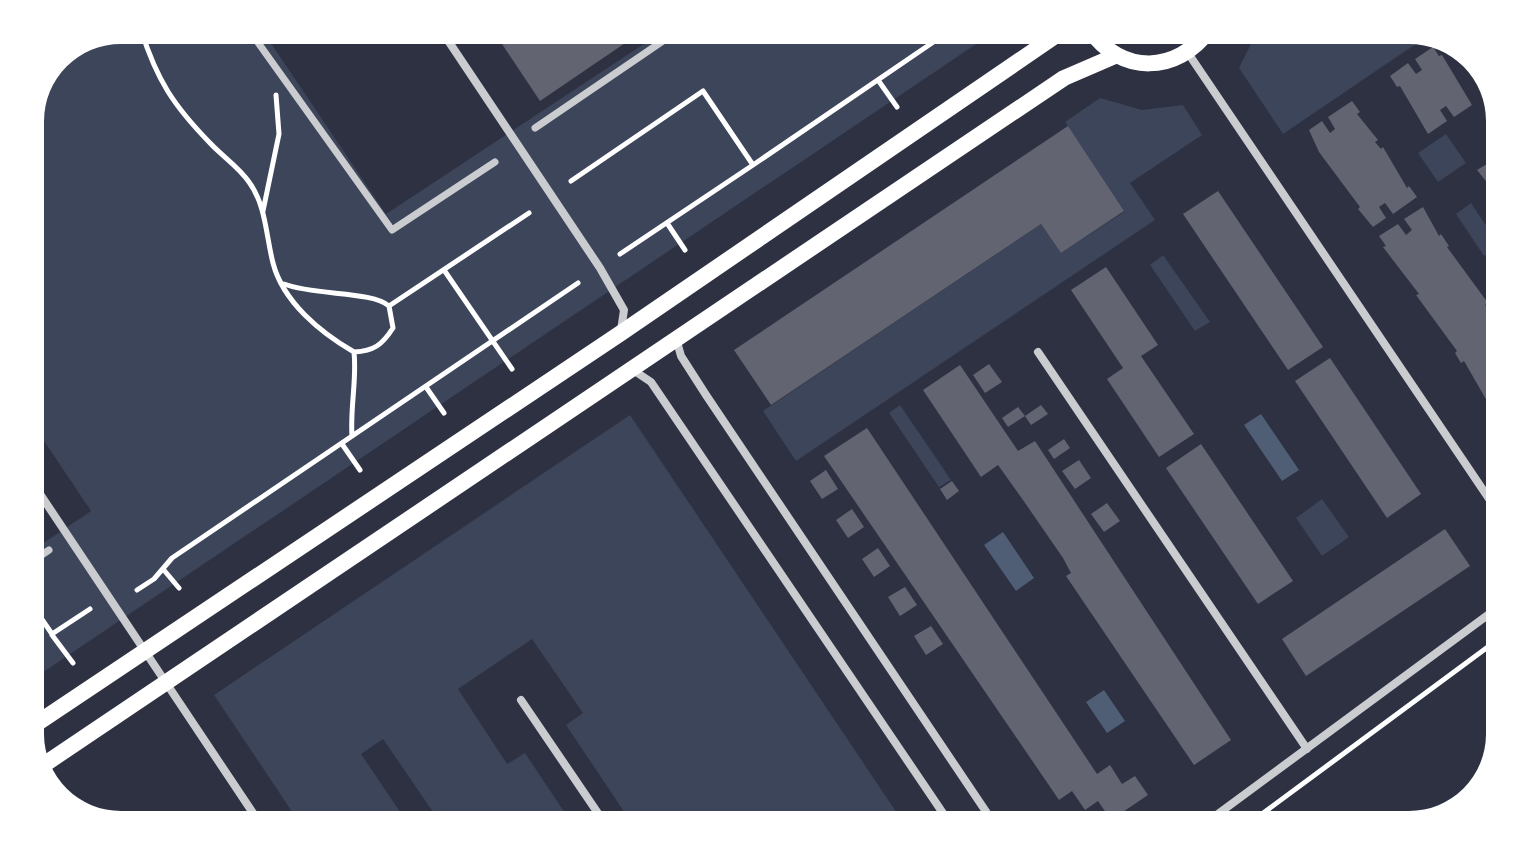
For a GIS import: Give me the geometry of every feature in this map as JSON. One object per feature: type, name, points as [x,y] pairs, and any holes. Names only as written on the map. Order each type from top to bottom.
[{"type":"main road","points":[[44,719],[621,333],[1044,44]]},
{"type":"main road","points":[[1103,44],[1115,56],[1144,65],[1159,64],[1188,53],[1196,44]]},
{"type":"main road","points":[[49,761],[629,367],[1064,78],[1115,56]]},
{"type":"street","points":[[258,44],[392,230],[495,162]]},
{"type":"street","points":[[450,44],[600,268],[624,310],[621,333]]},
{"type":"street","points":[[535,128],[658,44]]},
{"type":"street","points":[[1188,53],[1486,494]]},
{"type":"street","points":[[676,336],[681,356],[706,395],[986,811]]},
{"type":"street","points":[[1038,352],[1307,749]]},
{"type":"street","points":[[629,367],[651,382],[942,811]]},
{"type":"street","points":[[44,500],[252,811]]},
{"type":"street","points":[[44,553],[49,550]]},
{"type":"street","points":[[1222,811],[1486,616]]},
{"type":"street","points":[[521,700],[596,811]]},
{"type":"path","points":[[144,44],[153,69],[184,115],[249,180],[262,214],[273,266],[282,283],[306,316],[332,339],[354,352],[371,351],[383,343],[393,328],[389,306],[371,295],[325,295],[282,283]]},
{"type":"path","points":[[620,254],[931,44]]},
{"type":"path","points":[[262,214],[279,134],[273,66]]},
{"type":"path","points":[[878,80],[897,107]]},
{"type":"path","points":[[571,181],[703,91],[753,165]]},
{"type":"path","points":[[389,306],[529,213]]},
{"type":"path","points":[[667,223],[685,250]]},
{"type":"path","points":[[444,270],[512,369]]},
{"type":"path","points":[[137,590],[172,558],[578,283]]},
{"type":"path","points":[[352,437],[350,406],[356,373],[354,352]]},
{"type":"path","points":[[426,387],[444,413]]},
{"type":"path","points":[[342,444],[360,470]]},
{"type":"path","points":[[163,569],[179,588]]},
{"type":"path","points":[[52,634],[90,609]]},
{"type":"path","points":[[44,622],[73,663]]},
{"type":"path","points":[[1266,811],[1486,648]]},
{"type":"shaded area","points":[[121,44],[271,44],[386,214],[644,44],[976,44],[44,672],[44,543],[91,511],[44,441],[44,116],[50,91],[57,78],[66,66],[91,50]]},
{"type":"shaded area","points":[[1251,44],[1415,45],[1283,134],[1239,68]]},
{"type":"shaded area","points":[[1100,98],[1142,110],[1183,105],[1202,135],[1130,183],[1155,220],[796,461],[763,411],[1041,224],[1061,253],[1124,212],[1065,122]]},
{"type":"shaded area","points":[[1446,134],[1466,163],[1438,182],[1418,153]]},
{"type":"shaded area","points":[[1471,203],[1486,226],[1484,256],[1456,214]]},
{"type":"shaded area","points":[[1163,255],[1210,322],[1195,331],[1150,265]]},
{"type":"shaded area","points":[[900,405],[951,480],[939,487],[889,413]]},
{"type":"shaded area","points":[[1261,414],[1299,470],[1282,481],[1244,425]]},
{"type":"shaded area","points":[[630,415],[896,811],[624,811],[566,725],[583,713],[532,639],[458,689],[507,764],[525,753],[564,811],[432,811],[383,739],[361,754],[400,811],[292,811],[214,695]]},
{"type":"shaded area","points":[[1322,499],[1349,537],[1322,556],[1296,518]]},
{"type":"shaded area","points":[[1003,532],[1034,578],[1016,591],[984,545]]},
{"type":"shaded area","points":[[1104,690],[1125,721],[1107,733],[1086,702]]},
{"type":"building","points":[[502,44],[624,44],[540,101]]},
{"type":"building","points":[[1434,48],[1439,56],[1442,55],[1472,105],[1454,117],[1446,106],[1440,110],[1447,121],[1428,134],[1400,86],[1397,87],[1390,76],[1408,63],[1416,74],[1422,70],[1415,59]]},
{"type":"building","points":[[1352,101],[1360,112],[1357,114],[1378,140],[1375,142],[1381,149],[1383,147],[1407,188],[1409,186],[1417,197],[1393,214],[1385,203],[1379,207],[1386,218],[1373,227],[1319,152],[1309,130],[1322,121],[1330,133],[1335,129],[1328,117]]},
{"type":"building","points":[[1068,126],[1124,211],[1061,253],[1041,224],[771,405],[734,350]]},
{"type":"building","points":[[1486,165],[1486,181],[1477,170]]},
{"type":"building","points":[[1218,191],[1323,347],[1288,370],[1183,214]]},
{"type":"building","points":[[1423,207],[1439,236],[1441,234],[1486,300],[1486,399],[1464,361],[1461,363],[1455,353],[1457,351],[1416,295],[1419,294],[1383,247],[1386,246],[1379,236],[1398,224],[1406,235],[1412,230],[1404,219]]},
{"type":"building","points":[[1106,267],[1158,345],[1141,356],[1194,434],[1159,457],[1107,379],[1123,368],[1071,290]]},
{"type":"building","points":[[1330,358],[1421,494],[1387,518],[1295,381]]},
{"type":"building","points":[[989,364],[1002,382],[985,393],[973,375]]},
{"type":"building","points":[[960,365],[1018,451],[1035,441],[1231,740],[1194,765],[1066,576],[1071,573],[1063,558],[998,465],[981,477],[923,390]]},
{"type":"building","points":[[1041,405],[1048,414],[1031,425],[1025,416]]},
{"type":"building","points":[[1018,407],[1025,416],[1008,427],[1002,418]]},
{"type":"building","points":[[867,428],[1097,774],[1110,765],[1122,784],[1135,776],[1148,795],[1124,811],[1105,811],[1098,801],[1085,810],[1072,791],[1059,800],[824,456]]},
{"type":"building","points":[[1064,439],[1070,448],[1054,459],[1048,450]]},
{"type":"building","points":[[1201,444],[1293,581],[1258,604],[1166,468]]},
{"type":"building","points":[[1079,460],[1091,478],[1075,489],[1062,471]]},
{"type":"building","points":[[826,470],[838,489],[822,499],[810,481]]},
{"type":"building","points":[[952,481],[959,491],[947,500],[940,489]]},
{"type":"building","points":[[1107,503],[1120,521],[1104,532],[1091,514]]},
{"type":"building","points":[[852,509],[864,527],[848,538],[836,520]]},
{"type":"building","points":[[1445,529],[1470,566],[1306,676],[1282,639]]},
{"type":"building","points":[[878,548],[890,566],[874,577],[862,559]]},
{"type":"building","points":[[905,587],[917,605],[900,616],[888,597]]},
{"type":"building","points":[[931,626],[943,644],[926,655],[914,636]]}]
